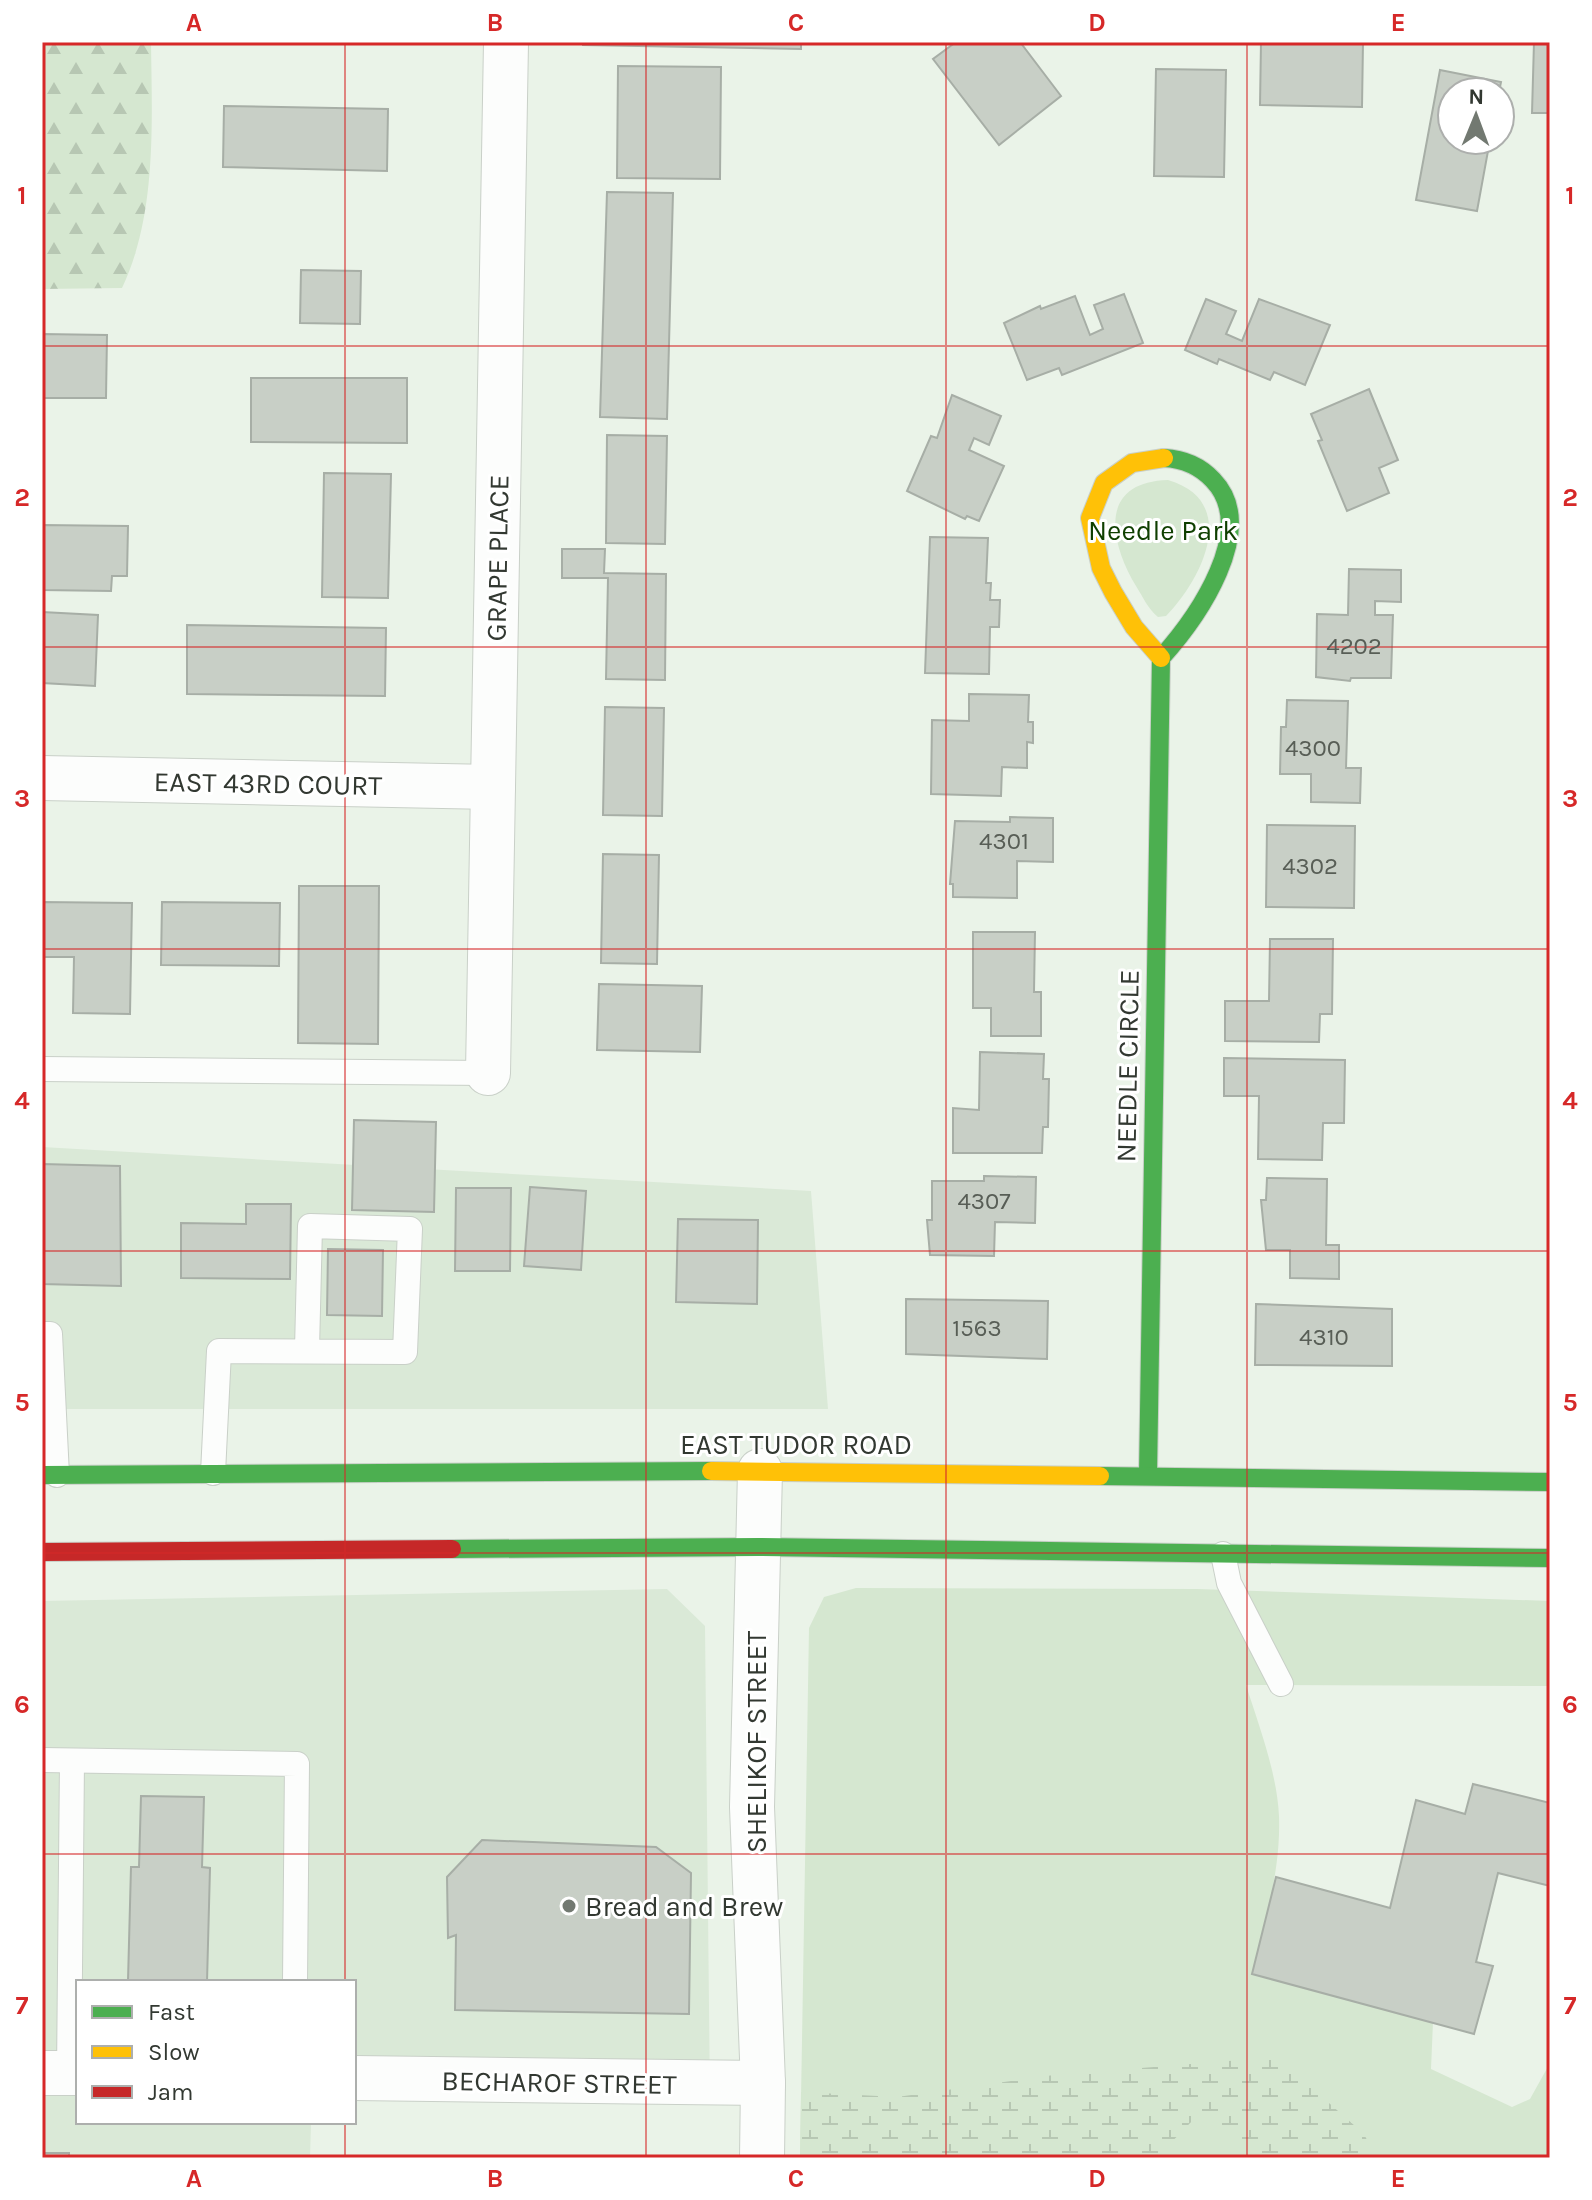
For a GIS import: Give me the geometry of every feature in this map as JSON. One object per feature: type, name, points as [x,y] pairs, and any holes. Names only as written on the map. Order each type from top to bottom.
[{"type":"main road","points":[[1165,456],[1189,461],[1215,479],[1231,507],[1233,531],[1229,554],[1209,593],[1161,658],[1127,617],[1104,574],[1093,546],[1090,514],[1096,495],[1121,468],[1142,458],[1165,456]]},
{"type":"main road","name":"NEEDLE CIRCLE","points":[[1148,1475],[1161,658]]},
{"type":"main road","name":"EAST TUDOR ROAD","points":[[50,1475],[760,1471],[1550,1482]]},
{"type":"main road","points":[[42,1552],[758,1547],[1550,1558]]},
{"type":"street","name":"GRAPE PLACE","points":[[488,1073],[506,42]]},
{"type":"street","name":"EAST 43RD COURT","points":[[42,778],[493,787]]},
{"type":"street","name":"SHELIKOF STREET","points":[[760,1471],[752,1807],[763,2083],[762,2158]]},
{"type":"street","name":"BECHAROF STREET","points":[[356,2078],[763,2083]]},
{"type":"lane","points":[[42,1069],[488,1073]]},
{"type":"lane","points":[[213,1473],[219,1351],[405,1352],[410,1229],[310,1226],[307,1350]]},
{"type":"lane","points":[[42,1334],[50,1334],[50,1475]]},
{"type":"lane","points":[[1223,1554],[1229,1583],[1238,1604],[1281,1684]]},
{"type":"lane","points":[[42,1760],[297,1764],[295,1980]]},
{"type":"lane","points":[[63,2073],[72,1761]]},
{"type":"shaded area","points":[[42,1147],[811,1191],[828,1409],[42,1409]]},
{"type":"shaded area","points":[[667,1589],[705,1626],[710,2100],[356,2093],[356,1980],[76,1980],[76,2124],[311,2124],[310,2158],[42,2158],[42,1601]]},
{"type":"green space","points":[[42,42],[151,42],[147,199],[133,260],[122,288],[42,289]]},
{"type":"green space","name":"Needle Park","points":[[1168,480],[1190,490],[1203,505],[1209,522],[1208,542],[1202,562],[1180,600],[1166,616],[1158,617],[1146,603],[1127,569],[1116,534],[1116,518],[1120,503],[1129,491],[1145,483]]},
{"type":"green space","points":[[856,1588],[1197,1589],[1550,1601],[1550,1686],[1246,1685],[1271,1766],[1279,1816],[1275,1876],[1252,1973],[1433,2022],[1431,2069],[1512,2107],[1530,2099],[1550,2063],[1550,2158],[800,2158],[809,1628],[824,1597]]},
{"type":"green space","points":[[1277,2057],[1364,2134],[1376,2158],[1238,2158],[1239,2138],[1195,2118],[1156,2158],[800,2158],[801,2092],[897,2097],[1054,2075]]},
{"type":"building","points":[[583,42],[801,42],[801,49],[583,45]]},
{"type":"building","points":[[956,42],[1020,42],[1061,96],[999,145],[933,59]]},
{"type":"building","points":[[1261,42],[1363,42],[1362,107],[1260,105]]},
{"type":"building","points":[[1534,42],[1550,42],[1550,113],[1532,113]]},
{"type":"building","points":[[618,66],[721,67],[720,179],[617,178]]},
{"type":"building","points":[[1156,69],[1226,70],[1224,177],[1154,176]]},
{"type":"building","points":[[1440,70],[1470,76],[1439,76]]},
{"type":"building","points":[[1436,92],[1436,156],[1487,156],[1477,211],[1416,200]]},
{"type":"building","points":[[224,106],[388,109],[387,171],[223,167]]},
{"type":"building","points":[[607,192],[673,193],[667,419],[600,417]]},
{"type":"building","points":[[301,270],[361,271],[360,324],[300,323]]},
{"type":"building","points":[[1124,294],[1143,343],[1062,375],[1059,368],[1027,380],[1004,323],[1040,306],[1041,309],[1075,296],[1090,335],[1103,329],[1094,305]]},
{"type":"building","points":[[1206,299],[1236,311],[1226,334],[1242,341],[1259,299],[1330,325],[1305,385],[1274,372],[1270,380],[1219,359],[1217,364],[1185,350]]},
{"type":"building","points":[[42,334],[107,335],[106,398],[42,398]]},
{"type":"building","points":[[251,378],[407,378],[407,443],[251,442]]},
{"type":"building","points":[[1369,389],[1398,460],[1379,468],[1389,493],[1347,511],[1318,441],[1322,440],[1311,414]]},
{"type":"building","points":[[952,395],[1001,416],[989,445],[974,438],[969,450],[1004,466],[979,521],[967,516],[965,519],[907,491],[931,436],[937,438]]},
{"type":"building","points":[[607,435],[667,436],[665,544],[606,543]]},
{"type":"building","points":[[324,473],[391,474],[388,598],[322,597]]},
{"type":"building","points":[[42,525],[128,526],[127,576],[112,576],[111,591],[42,590]]},
{"type":"building","points":[[930,537],[988,538],[986,583],[991,583],[990,600],[1000,600],[999,627],[990,627],[989,674],[925,673]]},
{"type":"building","points":[[562,549],[605,549],[604,573],[666,574],[665,680],[606,679],[608,578],[562,578]]},
{"type":"building","points":[[1349,569],[1401,570],[1401,602],[1375,601],[1375,615],[1393,615],[1391,678],[1351,678],[1350,681],[1316,677],[1317,614],[1348,615]]},
{"type":"building","points":[[42,612],[98,615],[95,686],[42,683]]},
{"type":"building","points":[[187,625],[386,628],[385,696],[187,694]]},
{"type":"building","points":[[969,694],[1029,695],[1028,722],[1033,722],[1033,743],[1027,742],[1027,768],[1002,767],[1001,796],[931,794],[932,720],[969,721]]},
{"type":"building","points":[[1287,700],[1348,701],[1346,768],[1361,768],[1360,803],[1311,802],[1311,774],[1280,774],[1281,727],[1286,727]]},
{"type":"building","points":[[605,707],[664,708],[662,816],[603,815]]},
{"type":"building","points":[[1010,817],[1053,818],[1053,862],[1017,861],[1017,898],[953,897],[953,884],[950,884],[955,821],[1010,822]]},
{"type":"building","points":[[1267,825],[1355,826],[1354,908],[1266,907]]},
{"type":"building","points":[[603,854],[659,855],[657,964],[601,963]]},
{"type":"building","points":[[299,886],[379,886],[378,1044],[298,1043]]},
{"type":"building","points":[[42,902],[132,903],[130,1014],[73,1013],[74,957],[42,957]]},
{"type":"building","points":[[162,902],[280,903],[279,966],[161,965]]},
{"type":"building","points":[[973,932],[1035,932],[1034,992],[1041,992],[1041,1036],[991,1036],[991,1008],[973,1008]]},
{"type":"building","points":[[1270,939],[1333,939],[1332,1014],[1320,1014],[1319,1042],[1225,1041],[1225,1001],[1269,1001]]},
{"type":"building","points":[[599,984],[702,986],[700,1052],[597,1050]]},
{"type":"building","points":[[980,1052],[1044,1054],[1043,1079],[1049,1079],[1048,1127],[1043,1127],[1042,1153],[953,1153],[953,1108],[979,1110]]},
{"type":"building","points":[[1224,1058],[1345,1060],[1344,1123],[1323,1123],[1322,1160],[1258,1159],[1259,1096],[1224,1096]]},
{"type":"building","points":[[354,1120],[436,1122],[434,1212],[352,1210]]},
{"type":"building","points":[[42,1164],[120,1166],[121,1286],[42,1284]]},
{"type":"building","points":[[984,1176],[1036,1177],[1035,1223],[995,1222],[994,1256],[930,1255],[927,1220],[932,1220],[932,1181],[984,1181]]},
{"type":"building","points":[[1267,1178],[1327,1179],[1326,1245],[1339,1245],[1339,1279],[1290,1278],[1290,1250],[1266,1250],[1261,1200],[1266,1200]]},
{"type":"building","points":[[530,1187],[586,1191],[581,1270],[524,1266]]},
{"type":"building","points":[[456,1188],[511,1188],[510,1271],[455,1271]]},
{"type":"building","points":[[246,1204],[291,1204],[290,1279],[181,1278],[181,1223],[246,1224]]},
{"type":"building","points":[[678,1219],[758,1220],[757,1304],[676,1302]]},
{"type":"building","points":[[328,1249],[383,1250],[382,1316],[327,1315]]},
{"type":"building","points":[[906,1299],[1048,1301],[1047,1359],[906,1354]]},
{"type":"building","points":[[1256,1304],[1392,1309],[1392,1366],[1255,1365]]},
{"type":"building","points":[[1473,1784],[1550,1803],[1550,1886],[1498,1873],[1476,1962],[1493,1966],[1474,2034],[1252,1974],[1276,1877],[1390,1908],[1416,1800],[1465,1814]]},
{"type":"building","points":[[141,1796],[204,1797],[202,1867],[210,1868],[207,1980],[128,1980],[131,1867],[139,1867]]},
{"type":"building","name":"Bread and Brew","points":[[482,1840],[656,1847],[691,1873],[689,2014],[455,2010],[456,1935],[448,1938],[447,1877]]},
{"type":"building","points":[[42,2153],[69,2153],[69,2158],[42,2158]]},
{"type":"traffic: fast","points":[[1148,1475],[1161,658],[1206,597],[1227,547],[1230,523],[1226,500],[1213,480],[1191,464],[1164,458]]},
{"type":"traffic: fast","points":[[42,1475],[711,1471]]},
{"type":"traffic: fast","points":[[1100,1476],[1550,1482]]},
{"type":"traffic: fast","points":[[452,1549],[758,1547],[1550,1558]]},
{"type":"traffic: slow","points":[[1161,658],[1134,627],[1113,592],[1101,568],[1090,518],[1104,483],[1132,463],[1164,458]]},
{"type":"traffic: slow","points":[[711,1471],[1100,1476]]},
{"type":"traffic: jam","points":[[42,1552],[452,1549]]},
{"type":"place","name":"Bread and Brew","points":[[569,1906]]}]
